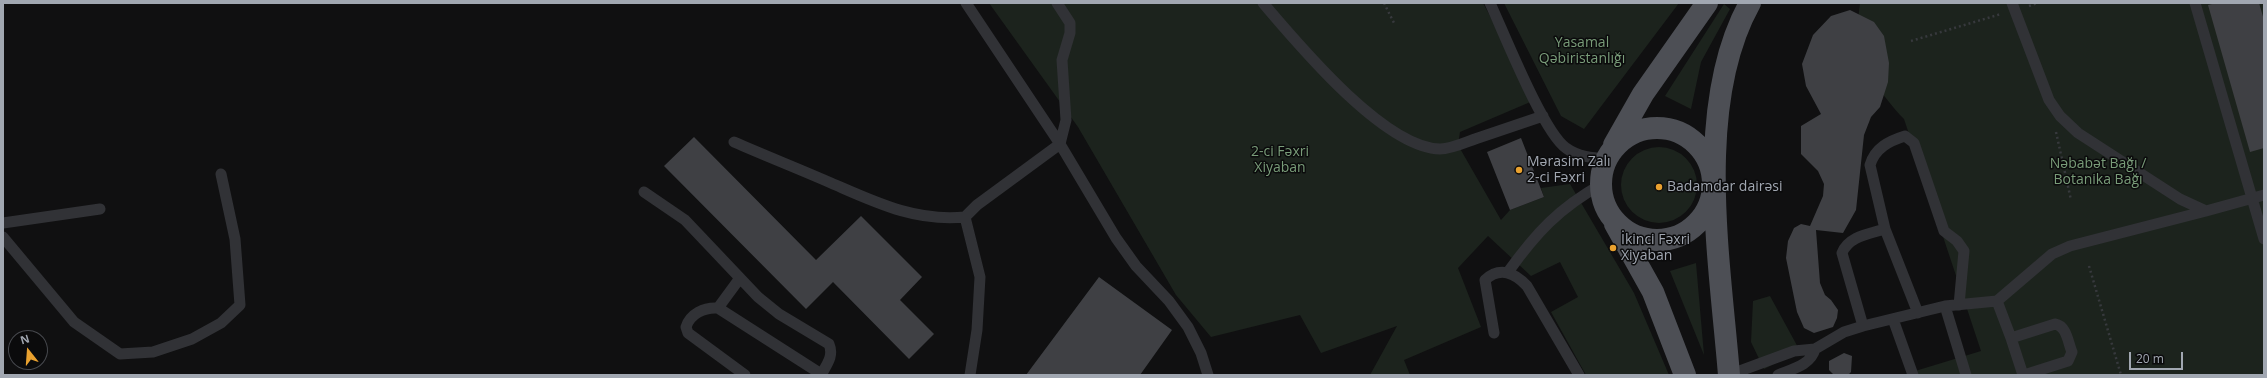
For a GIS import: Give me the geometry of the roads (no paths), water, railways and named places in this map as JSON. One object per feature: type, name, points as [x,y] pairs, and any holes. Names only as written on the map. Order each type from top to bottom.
[{"type":"main road","points":[[1685,375],[1653,292],[1609,212],[1602,195],[1602,176],[1607,159],[1628,117],[1707,3]]},
{"type":"main road","points":[[1609,212],[1620,226],[1636,236],[1654,240],[1672,238],[1689,230],[1702,217],[1711,201],[1714,182],[1717,122],[1727,65],[1737,28],[1750,3]]},
{"type":"main road","points":[[1607,159],[1618,144],[1634,133],[1651,128],[1670,130],[1687,136],[1701,148],[1710,164],[1714,182],[1729,375]]},
{"type":"lane","points":[[966,3],[1060,144],[1116,238],[1136,266],[1169,301],[1188,327],[1201,353],[1208,375]]},
{"type":"lane","points":[[734,142],[896,210],[930,217],[949,219],[965,217],[977,205],[1060,144],[1066,120],[1062,60],[1070,33],[1070,23],[1057,3]]},
{"type":"lane","points":[[1264,3],[1304,52],[1341,89],[1395,131],[1427,148],[1442,149],[1458,145],[1543,116]]},
{"type":"lane","points":[[1490,3],[1543,116],[1554,134],[1566,148],[1584,156],[1607,159]]},
{"type":"lane","points":[[2195,3],[2264,239]]},
{"type":"lane","points":[[2013,7],[2049,100],[2060,116],[2078,133],[2180,199],[2206,211]]},
{"type":"lane","points":[[1918,313],[1885,229],[1870,165],[1878,150],[1886,143],[1905,136],[1914,143],[1944,231],[1957,241],[1964,251],[1959,305]]},
{"type":"lane","points":[[3,237],[74,322],[120,354],[153,352],[192,339],[221,323],[240,305],[235,239],[221,174]]},
{"type":"lane","points":[[1508,272],[1531,240],[1549,222],[1581,196],[1602,184]]},
{"type":"lane","points":[[644,192],[684,220],[758,297],[780,314],[829,344],[831,349],[831,358],[821,375],[718,308],[704,310],[691,317],[686,327],[688,333],[745,375]]},
{"type":"lane","points":[[1729,375],[1794,351],[1815,349],[1844,332],[1863,326],[1945,306],[1997,301],[2052,254],[2070,246],[2264,195]]},
{"type":"lane","points":[[3,223],[100,209]]},
{"type":"lane","points":[[965,217],[980,277],[978,330],[970,375]]},
{"type":"lane","points":[[1863,326],[1842,253],[1845,246],[1859,237],[1885,229]]},
{"type":"lane","points":[[1494,333],[1485,280],[1490,275],[1508,272],[1518,276],[1527,286],[1579,375]]},
{"type":"lane","points":[[718,308],[740,278]]},
{"type":"lane","points":[[1997,301],[2012,338],[2023,375],[2068,362],[2072,352],[2064,328],[2056,324],[2012,338]]},
{"type":"lane","points":[[1945,306],[1966,375]]},
{"type":"lane","points":[[1893,318],[1912,375]]},
{"type":"lane","points":[[1778,375],[1805,364],[1811,358],[1815,349]]},
{"type":"place","name":"Mərasim Zalı 2-ci Fəxri","points":[[1519,170]]},
{"type":"place","name":"Badamdar dairəsi","points":[[1659,187]]},
{"type":"place","name":"İkinci Fəxri Xiyaban","points":[[1613,248]]},
{"type":"park label","name":"Yasamal Qəbiristanlığı","points":[[1582,52]]},
{"type":"park label","name":"2-ci Fəxri Xiyaban","points":[[1280,160]]},
{"type":"park label","name":"Nəbabət Bağı / Botanika Bağı","points":[[2098,172]]}]
